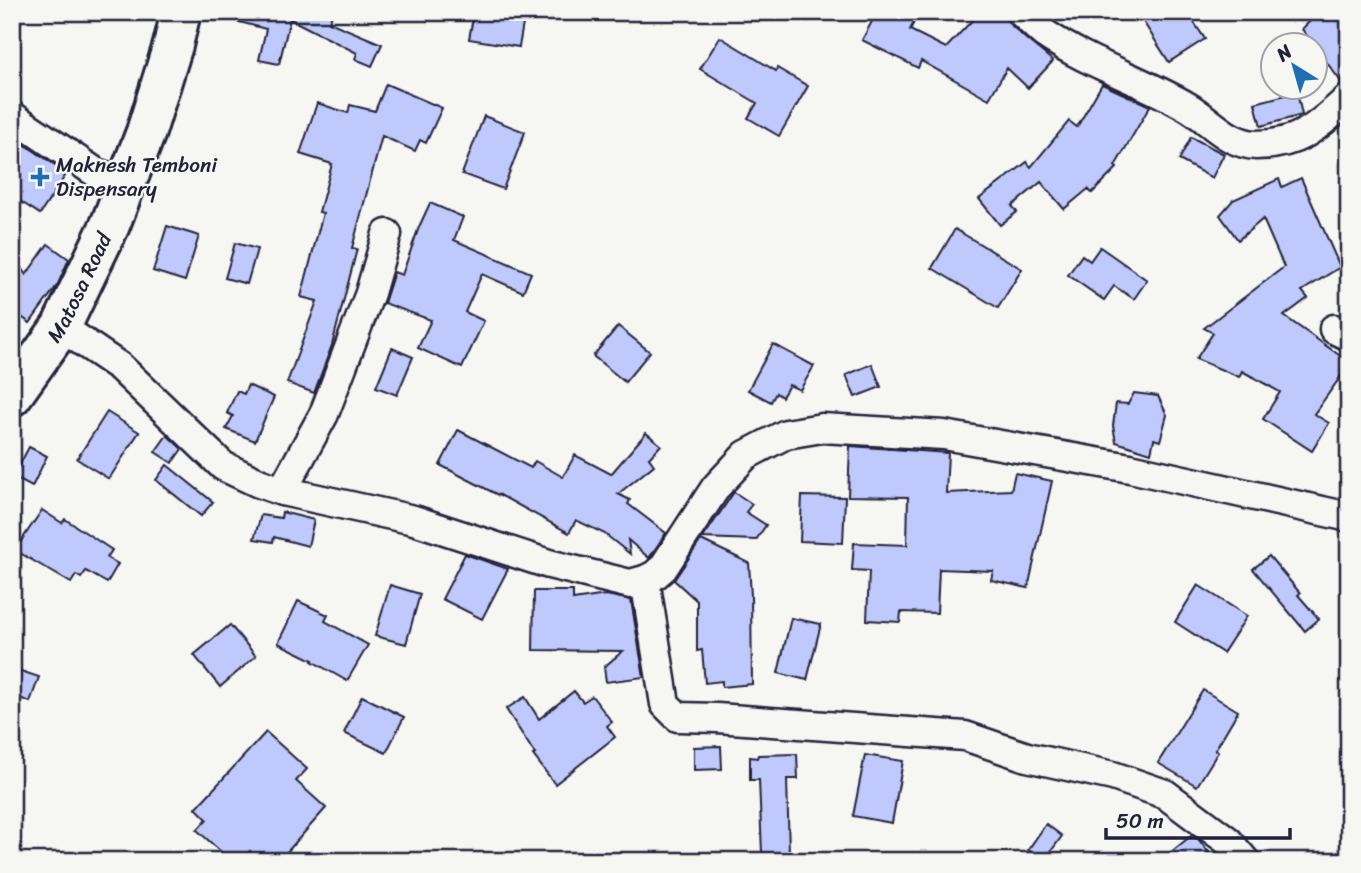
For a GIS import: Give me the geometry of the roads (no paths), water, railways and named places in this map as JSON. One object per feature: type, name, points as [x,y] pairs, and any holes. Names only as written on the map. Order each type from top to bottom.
[{"type":"street","name":"Matosa Road","points":[[12,396],[61,327],[110,225],[146,132],[181,12]]},
{"type":"street","points":[[1021,12],[1044,33],[1118,74],[1184,104],[1237,141],[1253,145],[1272,144],[1300,136],[1315,129],[1349,99]]},
{"type":"street","points":[[12,116],[95,172],[125,184]]},
{"type":"street","points":[[282,491],[324,414],[370,293],[387,234]]},
{"type":"street","points":[[61,327],[120,367],[223,466],[259,483],[282,491],[414,520],[549,565],[630,584],[645,580],[663,568],[716,487],[746,455],[786,433],[822,428],[944,435],[1129,468],[1349,517]]},
{"type":"street","points":[[645,580],[665,704],[678,717],[965,736],[1027,757],[1113,776],[1165,794],[1227,841],[1245,861]]},
{"type":"place","name":"Maknesh Temboni Dispensary","points":[[40,177]]}]
